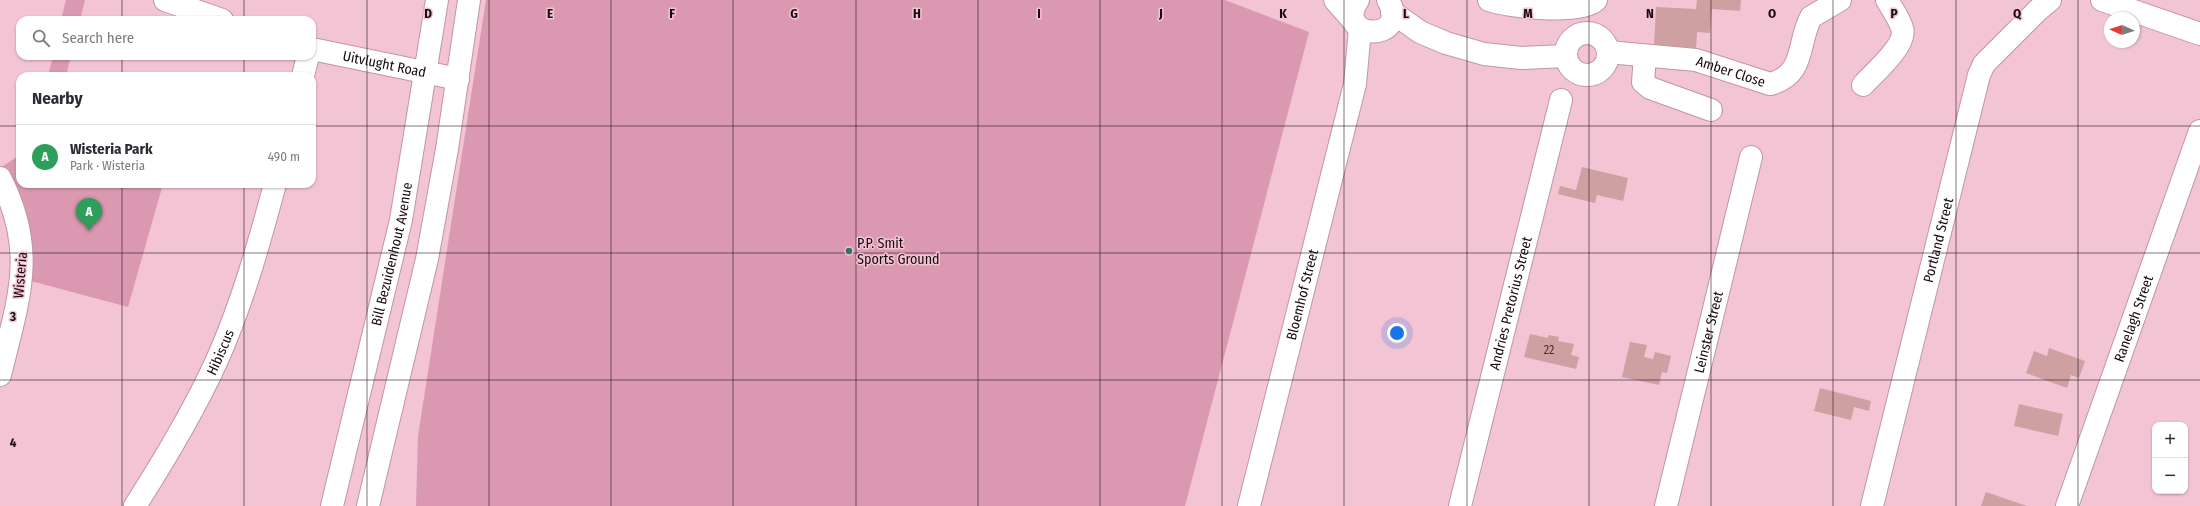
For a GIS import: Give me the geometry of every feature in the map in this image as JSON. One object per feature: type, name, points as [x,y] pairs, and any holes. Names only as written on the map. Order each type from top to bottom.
[{"type":"street","points":[[165,0],[211,16]]},
{"type":"street","name":"Bill Bezuidenhout Avenue","points":[[332,506],[401,220],[426,73],[436,0]]},
{"type":"street","points":[[368,506],[427,259],[458,80],[469,0]]},
{"type":"street","points":[[1334,0],[1376,21],[1420,32],[1446,43],[1484,54],[1521,58],[1566,56]]},
{"type":"street","name":"Bloemhof Street","points":[[1249,506],[1354,84],[1376,21],[1353,12],[1358,0]]},
{"type":"street","points":[[1489,0],[1501,4],[1569,8],[1585,7],[1596,0]]},
{"type":"street","name":"Amber Close","points":[[1608,52],[1696,60],[1770,84],[1780,82],[1793,72],[1811,17],[1840,0]]},
{"type":"street","points":[[1863,85],[1899,46],[1903,36],[1903,28],[1887,0]]},
{"type":"street","name":"Portland Street","points":[[1872,506],[1979,75],[1984,64],[2050,0]]},
{"type":"street","points":[[2102,0],[2200,34]]},
{"type":"street","points":[[1587,33],[1600,38],[1608,52],[1601,69],[1589,74],[1583,74],[1571,68],[1566,56],[1567,49],[1574,37],[1587,33]]},
{"type":"street","name":"Uitvlught Road","points":[[316,50],[458,80]]},
{"type":"street","points":[[1644,56],[1644,82],[1650,88],[1712,110]]},
{"type":"street","points":[[304,72],[307,60]]},
{"type":"street","name":"Andries Pretorius Street","points":[[1460,506],[1561,100]]},
{"type":"street","name":"Ranelagh Street","points":[[2066,506],[2200,131]]},
{"type":"street","name":"Leinster Street","points":[[1666,506],[1751,157]]},
{"type":"street","name":"Wisteria","points":[[0,178],[17,218],[23,250],[21,288],[0,374]]},
{"type":"street","name":"Hibiscus","points":[[134,506],[187,419],[217,360],[256,257],[274,188]]},
{"type":"shaded area","points":[[66,0],[85,0],[81,16],[62,16]]},
{"type":"shaded area","name":"P.P. Smit Sports Ground","points":[[486,0],[1225,0],[1309,32],[1185,506],[416,506],[418,436]]},
{"type":"shaded area","points":[[52,60],[70,60],[67,72],[49,72]]},
{"type":"shaded area","points":[[16,158],[16,188],[162,188],[128,307],[31,281],[13,183],[3,166]]},
{"type":"building","points":[[1697,0],[1741,0],[1740,11],[1712,9],[1710,33],[1697,32],[1696,48],[1654,46],[1656,7],[1696,9]]},
{"type":"building","points":[[1582,167],[1628,178],[1623,201],[1597,195],[1595,203],[1558,194],[1560,186],[1576,190]]},
{"type":"building","points":[[1530,334],[1548,338],[1548,335],[1559,337],[1558,341],[1574,344],[1571,355],[1579,357],[1576,369],[1524,357]]},
{"type":"building","points":[[1630,342],[1647,345],[1644,357],[1653,359],[1655,352],[1671,356],[1667,373],[1662,372],[1659,385],[1622,377]]},
{"type":"building","points":[[2049,348],[2085,361],[2079,378],[2071,375],[2067,388],[2026,373],[2034,351],[2047,356]]},
{"type":"building","points":[[1820,388],[1871,401],[1869,411],[1854,407],[1851,420],[1814,411]]},
{"type":"building","points":[[2019,404],[2063,414],[2058,436],[2014,426]]},
{"type":"building","points":[[1986,492],[2027,506],[1981,506]]},
{"type":"place","name":"Wisteria Park","points":[[89,231]]},
{"type":"place","name":"P.P. Smit Sports Ground","points":[[849,251]]}]
